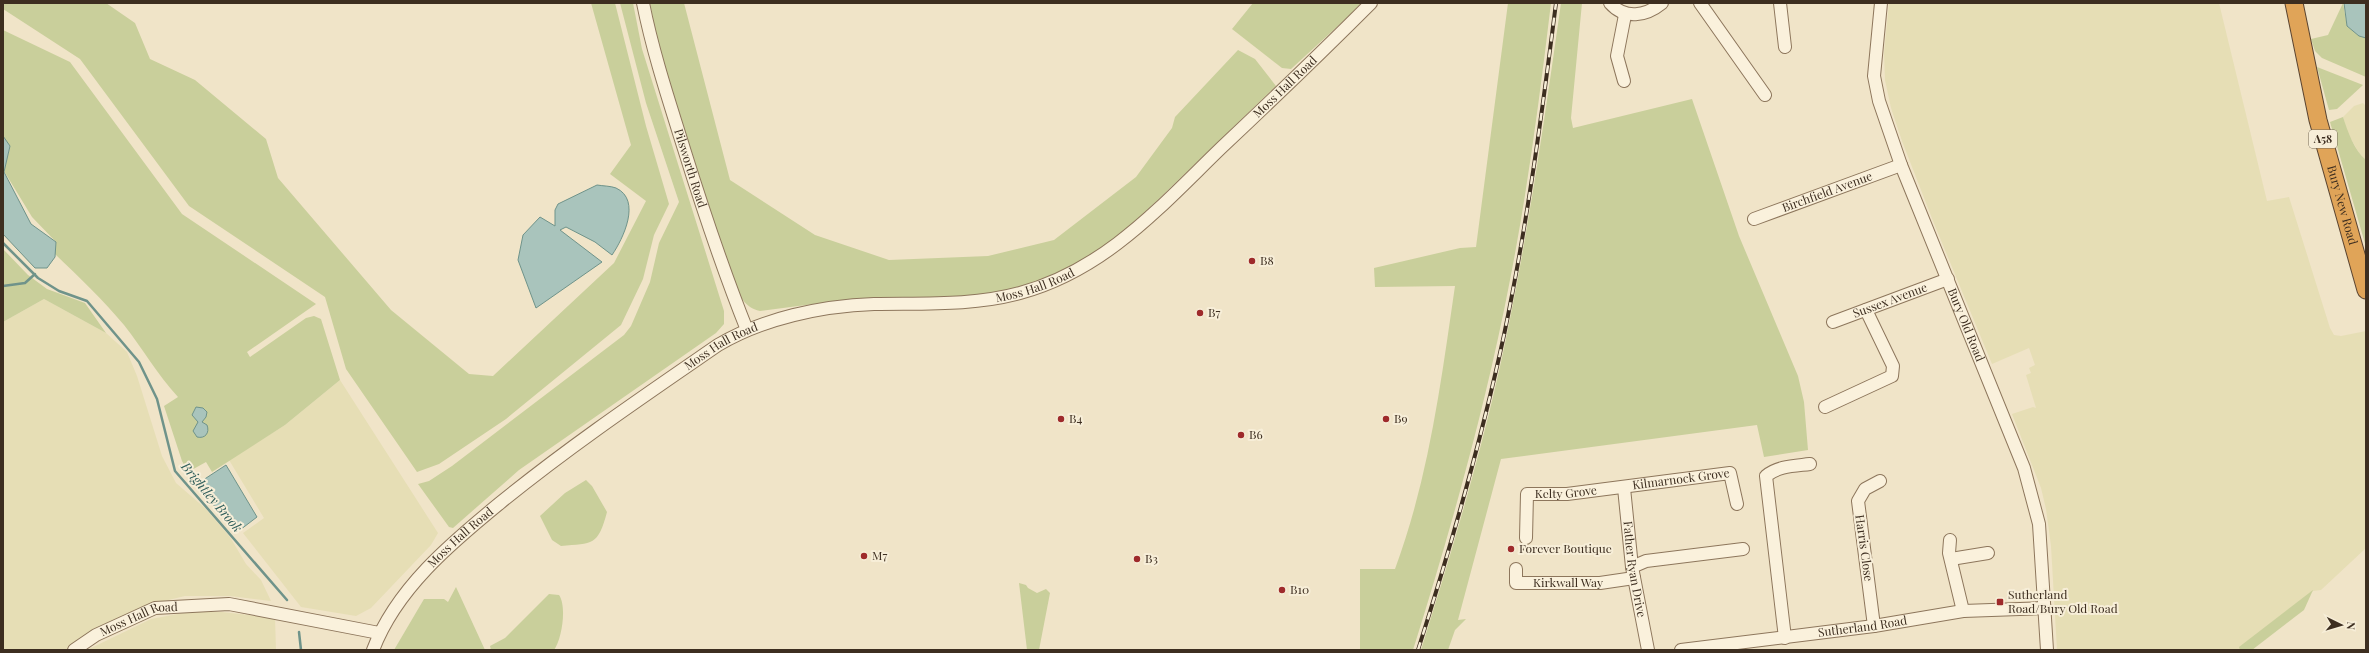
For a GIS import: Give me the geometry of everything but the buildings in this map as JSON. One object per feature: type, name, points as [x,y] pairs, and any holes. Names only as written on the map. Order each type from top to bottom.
[{"type":"highway","name":"Bury New Road","points":[[2294,3],[2306,70],[2335,185],[2366,290]]},
{"type":"street","name":"Pilsworth Road","points":[[643,3],[652,45],[700,200],[716,250],[747,330]]},
{"type":"street","name":"Moss Hall Road","points":[[74,650],[96,635],[155,608],[229,604],[380,633],[405,594],[457,538],[527,481],[591,433],[718,345],[747,330],[772,321],[837,307],[961,302],[992,299],[1034,289],[1075,272],[1127,238],[1371,3]]},
{"type":"street","points":[[1610,3],[1625,15],[1645,13],[1662,3]]},
{"type":"street","points":[[1700,3],[1765,95]]},
{"type":"street","points":[[1780,3],[1785,47]]},
{"type":"street","name":"Bury Old Road","points":[[1881,3],[1874,76],[1879,101],[1901,165],[2024,468],[2039,524],[2047,650]]},
{"type":"street","points":[[1624,81],[1617,64],[1617,56],[1625,15]]},
{"type":"street","name":"Birchfield Avenue","points":[[1754,219],[1901,165]]},
{"type":"street","name":"Sussex Avenue","points":[[1833,322],[1948,279]]},
{"type":"street","points":[[1825,407],[1892,376],[1893,366],[1866,310]]},
{"type":"street","points":[[1785,638],[1766,476],[1772,471],[1783,467],[1810,464]]},
{"type":"street","name":"Kilmarnock Grove","points":[[1624,488],[1730,473],[1737,504]]},
{"type":"street","name":"Harris Close","points":[[1874,626],[1852,510],[1865,489],[1880,481]]},
{"type":"street","name":"Kelty Grove","points":[[1526,538],[1527,494],[1567,494],[1624,488]]},
{"type":"street","name":"Father Ryan Drive","points":[[1624,488],[1633,573],[1648,650]]},
{"type":"street","points":[[1950,540],[1951,559],[1963,611]]},
{"type":"street","points":[[1633,573],[1646,561],[1743,549]]},
{"type":"street","points":[[1951,559],[1988,553]]},
{"type":"street","name":"Kirkwall Way","points":[[1516,569],[1516,583],[1600,583],[1633,573]]},
{"type":"street","name":"Sutherland Road","points":[[1681,650],[1773,645],[1785,638],[1874,626],[1963,611],[2044,608]]},
{"type":"street","points":[[373,650],[380,633]]},
{"type":"shaded area","points":[[1889,3],[2219,3],[2267,201],[2289,197],[2330,328],[2334,335],[2341,336],[2366,331],[2366,548],[2321,590],[2313,591],[2240,647],[2240,650],[2057,650],[2051,546],[2046,509],[2041,488],[2012,414],[2033,407],[2036,408],[2026,375],[2031,373],[2029,368],[2035,365],[2029,348],[1992,364],[1933,221],[1902,141],[1891,108],[1885,80],[1884,53]]},
{"type":"shaded area","points":[[2363,103],[2366,106],[2366,160],[2361,156],[2348,134],[2343,117],[2354,106]]},
{"type":"shaded area","points":[[44,299],[106,333],[127,352],[137,376],[162,456],[176,483],[205,508],[230,537],[246,564],[261,580],[271,601],[230,596],[185,596],[144,606],[97,630],[68,650],[3,650],[3,322]]},
{"type":"shaded area","points":[[340,380],[438,533],[431,545],[371,608],[356,616],[301,607],[243,533],[264,518],[229,460],[285,425]]},
{"type":"shaded area","points":[[188,612],[222,612],[275,618],[276,650],[87,650],[151,619]]},
{"type":"green space","points":[[3,3],[106,3],[135,23],[150,59],[195,80],[266,139],[278,178],[391,310],[469,374],[493,376],[614,263],[646,201],[610,174],[631,145],[591,3],[615,3],[646,126],[669,204],[654,235],[643,279],[621,325],[506,419],[439,464],[417,472],[346,369],[325,297],[189,206],[80,59],[3,9]]},
{"type":"green space","points":[[620,3],[633,3],[642,49],[724,311],[724,324],[716,333],[519,470],[453,528],[449,527],[418,484],[429,481],[452,466],[624,335],[631,326],[650,282],[659,243],[679,202],[646,103]]},
{"type":"green space","points":[[650,3],[684,3],[730,180],[815,235],[889,260],[988,256],[1054,240],[1136,177],[1172,128],[1175,117],[1238,50],[1255,59],[1276,86],[1114,242],[1086,260],[1034,285],[968,296],[829,302],[760,311],[750,307],[747,304],[733,283],[658,45]]},
{"type":"green space","points":[[1253,3],[1363,3],[1291,69],[1282,68],[1232,29]]},
{"type":"green space","points":[[1508,3],[1551,3],[1528,176],[1510,280],[1490,374],[1454,513],[1413,650],[1360,650],[1360,569],[1395,569],[1407,534],[1425,464],[1439,393],[1455,286],[1375,287],[1374,268],[1460,248],[1476,247]]},
{"type":"green space","points":[[1561,3],[1582,3],[1571,118],[1573,128],[1692,99],[1739,236],[1798,376],[1804,402],[1808,450],[1764,457],[1757,425],[1501,459],[1458,620],[1466,619],[1455,630],[1448,650],[1421,650],[1470,486],[1492,403],[1518,280],[1544,122]]},
{"type":"green space","points":[[2343,3],[2347,26],[2359,36],[2366,38],[2366,77],[2322,58],[2315,51],[2311,39],[2328,35]]},
{"type":"green space","points":[[3,30],[70,62],[182,214],[316,304],[247,352],[250,357],[306,318],[314,316],[321,319],[340,380],[285,425],[212,472],[206,462],[188,472],[182,461],[164,406],[178,397],[163,379],[124,325],[82,280],[55,254],[56,242],[32,217],[4,171],[10,147],[3,136]]},
{"type":"green space","points":[[2317,67],[2363,85],[2337,109],[2329,110]]},
{"type":"green space","points":[[2343,117],[2349,135],[2358,151],[2366,160],[2366,247],[2330,122]]},
{"type":"green space","points":[[3,249],[28,275],[47,289],[85,303],[106,333],[44,299],[3,322]]},
{"type":"green space","points":[[586,480],[592,486],[607,512],[601,531],[593,541],[561,546],[552,540],[540,516],[565,493]]},
{"type":"green space","points":[[1019,583],[1026,585],[1028,588],[1037,593],[1046,589],[1050,593],[1039,650],[1027,650]]},
{"type":"green space","points":[[456,587],[485,650],[394,650],[424,599],[444,599],[448,602]]},
{"type":"green space","points":[[2313,590],[2304,610],[2252,650],[2240,650],[2239,647]]},
{"type":"green space","points":[[549,594],[559,595],[563,607],[561,631],[554,650],[491,650],[490,646],[505,638]]},
{"type":"water","points":[[2344,3],[2366,3],[2366,38],[2359,36],[2347,26]]},
{"type":"water","points":[[3,136],[10,146],[4,172],[31,224],[56,242],[55,257],[47,268],[35,268],[3,234]]},
{"type":"water","points":[[597,185],[616,188],[624,194],[628,201],[628,220],[621,239],[612,255],[595,242],[566,227],[560,230],[602,262],[536,308],[518,260],[523,235],[540,217],[555,226],[555,210],[558,204]]},
{"type":"water","points":[[196,407],[203,408],[207,412],[206,417],[202,422],[207,425],[208,431],[206,435],[202,437],[197,437],[193,431],[198,422],[192,415]]},
{"type":"water","points":[[226,465],[257,517],[236,533],[197,484]]},
{"type":"waterway","name":"Brightley Brook","points":[[3,243],[38,278],[59,291],[87,301],[139,362],[157,399],[175,471],[287,600]]},
{"type":"waterway","points":[[3,286],[25,283],[35,274]]},
{"type":"waterway","name":"Brightley Brook","points":[[299,632],[301,650]]},
{"type":"railway","points":[[1418,650],[1465,494],[1486,415],[1504,335],[1520,252],[1556,3]]},
{"type":"place","name":"B8","points":[[1252,261]]},
{"type":"place","name":"B7","points":[[1200,313]]},
{"type":"place","name":"B4","points":[[1061,419]]},
{"type":"place","name":"B9","points":[[1386,419]]},
{"type":"place","name":"B6","points":[[1241,435]]},
{"type":"place","name":"Forever Boutique","points":[[1511,549]]},
{"type":"place","name":"M7","points":[[864,556]]},
{"type":"place","name":"B3","points":[[1137,559]]},
{"type":"place","name":"B10","points":[[1282,590]]},
{"type":"place","name":"Sutherland Road/Bury Old Road","points":[[2000,602]]}]
